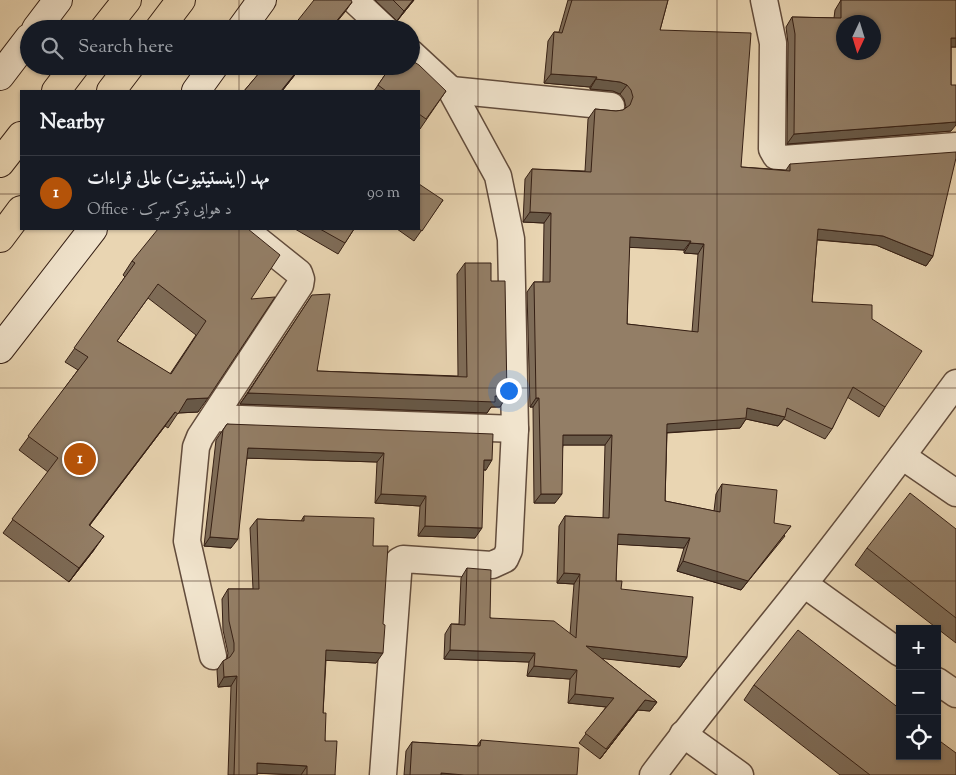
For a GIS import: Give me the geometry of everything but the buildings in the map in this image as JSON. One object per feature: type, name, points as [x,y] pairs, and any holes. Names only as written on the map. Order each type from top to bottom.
[{"type":"main road","points":[[43,20],[58,0]]},
{"type":"main road","points":[[111,20],[127,0]]},
{"type":"main road","points":[[166,20],[180,0]]},
{"type":"main road","points":[[248,20],[262,0]]},
{"type":"main road","points":[[0,76],[20,50]]},
{"type":"main road","points":[[57,90],[68,75]]},
{"type":"main road","points":[[112,90],[123,75]]},
{"type":"main road","points":[[197,90],[208,75]]},
{"type":"main road","points":[[0,163],[20,137]]},
{"type":"main road","points":[[0,238],[20,211]]},
{"type":"main road","points":[[0,349],[92,230]]},
{"type":"street","points":[[354,0],[375,20]]},
{"type":"street","points":[[764,0],[773,43],[772,149],[776,156],[783,159],[956,146]]},
{"type":"street","points":[[383,775],[399,561],[403,559],[492,565],[505,558],[510,550],[515,429],[511,239],[498,176],[451,90],[420,61]]},
{"type":"street","points":[[451,90],[611,106]]},
{"type":"street","points":[[213,656],[187,542],[196,447],[212,418],[300,285],[301,279],[299,273],[245,230]]},
{"type":"street","points":[[653,775],[683,734],[804,584],[956,383]]},
{"type":"street","points":[[212,418],[515,429]]},
{"type":"street","points":[[902,456],[956,493]]},
{"type":"street","points":[[804,584],[896,650]]},
{"type":"street","points":[[941,683],[956,694]]},
{"type":"street","points":[[683,734],[740,775]]},
{"type":"place","name":"مهد (اینستیتیوت) عالی قراءات","points":[[80,459]]}]
